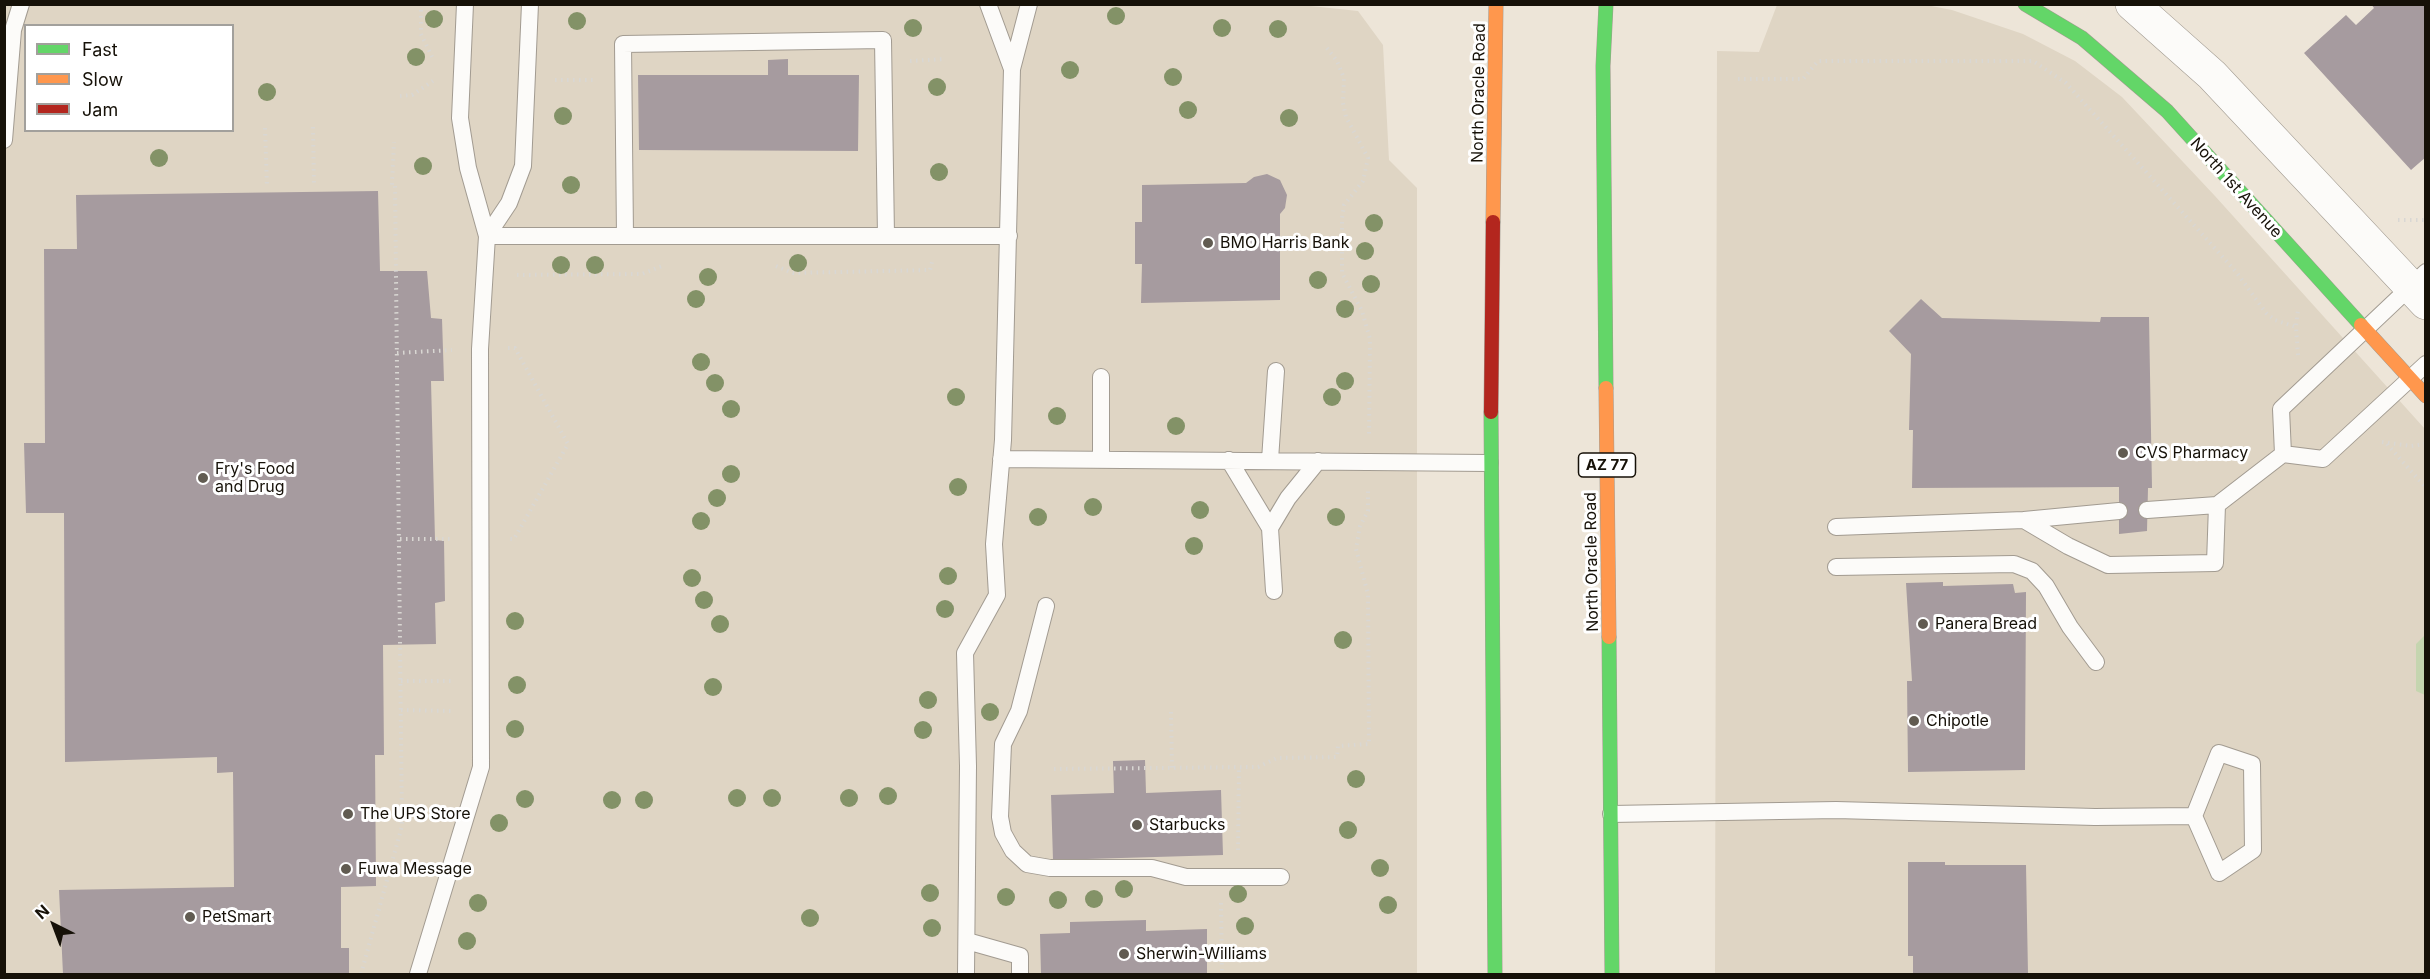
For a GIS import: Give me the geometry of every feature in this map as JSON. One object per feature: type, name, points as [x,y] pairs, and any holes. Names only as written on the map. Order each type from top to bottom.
[{"type":"main road","name":"North Oracle Road","points":[[1495,975],[1490,462],[1496,4]]},
{"type":"main road","name":"North Oracle Road","points":[[1606,4],[1603,66],[1612,975]]},
{"type":"main road","name":"North 1st Avenue","points":[[2025,4],[2078,35],[2122,70],[2167,111],[2426,396]]},
{"type":"street","points":[[2132,4],[2212,75],[2420,287]]},
{"type":"lane","points":[[4,140],[13,30],[21,4]]},
{"type":"lane","points":[[418,975],[481,767],[480,349],[487,236],[468,168],[460,118],[465,4]]},
{"type":"lane","points":[[487,236],[509,203],[523,166],[530,4]]},
{"type":"lane","points":[[988,4],[1012,69]]},
{"type":"lane","points":[[966,975],[968,766],[965,653],[997,596],[994,544],[1001,459],[1012,69],[1029,4]]},
{"type":"lane","points":[[625,236],[623,44],[883,39],[886,236]]},
{"type":"lane","points":[[487,236],[1009,236]]},
{"type":"lane","points":[[2283,454],[2281,409],[2365,330],[2420,287]]},
{"type":"lane","points":[[2147,510],[2217,505],[2283,454],[2323,459],[2426,364]]},
{"type":"lane","points":[[1270,460],[1276,371]]},
{"type":"lane","points":[[1101,377],[1101,460]]},
{"type":"lane","points":[[1001,459],[1490,462]]},
{"type":"lane","points":[[1229,460],[1270,528],[1274,591]]},
{"type":"lane","points":[[1270,528],[1288,498],[1318,461]]},
{"type":"lane","points":[[2024,520],[2068,546],[2108,565],[2215,563],[2217,505]]},
{"type":"lane","points":[[1836,526],[2024,520],[2119,511]]},
{"type":"lane","points":[[1836,567],[2014,564],[2031,571],[2046,585],[2070,627],[2096,662]]},
{"type":"lane","points":[[1046,606],[1019,711],[1003,744],[1000,817],[1003,833],[1013,851],[1027,864],[1050,868],[1152,868],[1186,877],[1281,877]]},
{"type":"lane","points":[[2219,753],[2252,764],[2253,850],[2218,873],[2194,816],[2219,753]]},
{"type":"lane","points":[[1611,814],[1836,810],[2095,817],[2194,816]]},
{"type":"lane","points":[[967,941],[1020,956],[1020,975]]},
{"type":"path","points":[[421,4],[421,34],[439,70]]},
{"type":"path","points":[[884,62],[945,59]]},
{"type":"path","points":[[1738,79],[1803,80],[1818,61],[2033,61],[2066,83],[2237,273],[2266,313],[2276,320],[2296,327]]},
{"type":"path","points":[[400,96],[412,95],[425,89],[435,79]]},
{"type":"path","points":[[555,80],[624,80]]},
{"type":"path","points":[[313,127],[314,186]]},
{"type":"path","points":[[265,128],[267,186]]},
{"type":"path","points":[[361,975],[402,826],[395,185],[392,185],[394,142]]},
{"type":"path","points":[[768,263],[793,273],[930,270],[933,258]]},
{"type":"path","points":[[517,275],[642,274],[668,263]]},
{"type":"path","points":[[2387,443],[2426,488]]},
{"type":"path","points":[[401,681],[481,682]]},
{"type":"path","points":[[401,710],[481,711]]},
{"type":"path","points":[[1171,712],[1172,768]]},
{"type":"shaded area","points":[[1292,4],[1358,11],[1383,45],[1389,160],[1417,188],[1417,974],[5,974],[5,5]]},
{"type":"shaded area","points":[[1921,4],[1952,10],[2023,34],[2075,61],[2122,97],[2215,196],[2425,429],[2425,974],[1715,974],[1717,51],[1759,52],[1777,5]]},
{"type":"green space","points":[[2425,635],[2425,695],[2416,691],[2416,644]]},
{"type":"building","points":[[2371,4],[2426,4],[2426,157],[2411,170],[2304,53],[2346,15],[2356,25],[2374,8]]},
{"type":"building","points":[[788,59],[788,75],[859,75],[858,151],[639,150],[638,75],[768,75],[768,60]]},
{"type":"building","name":"BMO Harris Bank","points":[[1267,174],[1280,180],[1287,195],[1285,208],[1280,214],[1280,300],[1141,303],[1142,264],[1135,264],[1135,222],[1142,222],[1142,185],[1246,183],[1254,177]]},
{"type":"building","name":"Fry's Food and Drug","points":[[378,191],[380,271],[427,271],[431,318],[442,319],[444,381],[431,381],[435,540],[444,541],[445,601],[435,603],[436,644],[383,645],[384,755],[375,755],[376,886],[341,887],[341,948],[349,948],[349,974],[63,974],[59,890],[234,887],[233,772],[217,773],[217,757],[65,762],[64,513],[26,513],[24,443],[45,443],[44,249],[77,249],[76,195]]},
{"type":"building","name":"CVS Pharmacy","points":[[1921,299],[1942,318],[2100,322],[2101,317],[2149,317],[2152,488],[2148,488],[2147,531],[2119,534],[2119,487],[1912,488],[1913,430],[1909,430],[1911,354],[1889,331]]},
{"type":"building","points":[[1943,582],[1943,586],[2013,584],[2015,593],[2026,592],[2025,770],[1908,772],[1907,681],[1912,681],[1906,583]]},
{"type":"building","name":"Starbucks","points":[[1145,760],[1146,793],[1221,790],[1223,855],[1053,860],[1051,795],[1114,793],[1113,761]]},
{"type":"building","points":[[1908,862],[1945,862],[1945,865],[2026,865],[2028,974],[1913,974],[1913,956],[1908,956]]},
{"type":"building","name":"Sherwin-Williams","points":[[1146,920],[1146,931],[1207,929],[1207,974],[1041,974],[1040,934],[1070,933],[1070,922]]},
{"type":"traffic: fast","points":[[1606,4],[1603,66],[1606,388]]},
{"type":"traffic: fast","points":[[2025,4],[2082,38],[2167,111],[2361,325]]},
{"type":"traffic: fast","points":[[1491,412],[1495,974]]},
{"type":"traffic: fast","points":[[1609,637],[1612,974]]},
{"type":"traffic: slow","points":[[1493,222],[1496,4]]},
{"type":"traffic: slow","points":[[2361,325],[2426,396]]},
{"type":"traffic: slow","points":[[1606,388],[1609,637]]},
{"type":"traffic: jam","points":[[1491,412],[1493,222]]},
{"type":"place","name":"BMO Harris Bank","points":[[1208,243]]},
{"type":"place","name":"CVS Pharmacy","points":[[2123,453]]},
{"type":"place","name":"Fry's Food and Drug","points":[[203,478]]},
{"type":"place","name":"Panera Bread","points":[[1923,624]]},
{"type":"place","name":"Chipotle","points":[[1914,721]]},
{"type":"place","name":"The UPS Store","points":[[348,814]]},
{"type":"place","name":"Starbucks","points":[[1137,825]]},
{"type":"place","name":"Fuwa Message","points":[[346,869]]},
{"type":"place","name":"PetSmart","points":[[190,917]]},
{"type":"place","name":"Sherwin-Williams","points":[[1124,954]]}]
